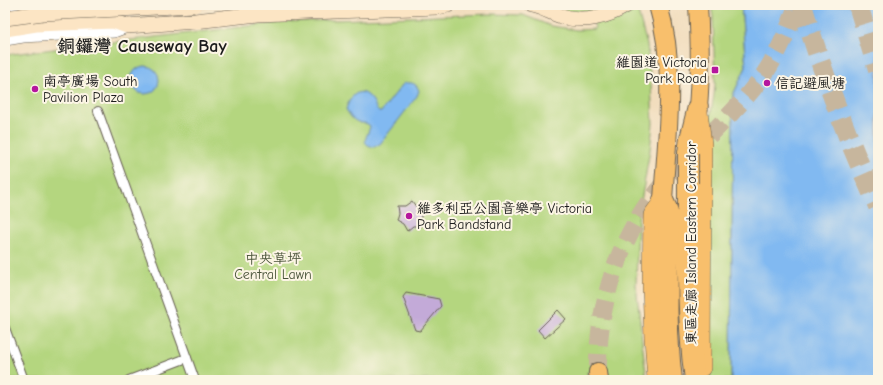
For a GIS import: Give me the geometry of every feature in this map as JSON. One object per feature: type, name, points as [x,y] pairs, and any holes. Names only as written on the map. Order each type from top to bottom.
[{"type":"highway","points":[[658,5],[668,54],[670,84],[666,209]]},
{"type":"highway","points":[[698,5],[700,54],[698,107]]},
{"type":"highway","name":"東區走廊 Island Eastern Corridor","points":[[695,380],[690,340],[688,153],[698,107]]},
{"type":"highway","name":"東區走廊 Island Eastern Corridor","points":[[666,209],[669,351],[672,380]]},
{"type":"main road","points":[[5,18],[43,12],[195,5]]},
{"type":"main road","points":[[5,29],[36,24],[195,21],[258,14],[437,7],[448,5]]},
{"type":"main road","points":[[536,6],[561,16],[586,19],[601,16],[627,5]]},
{"type":"main road","points":[[698,107],[702,144],[702,380]]},
{"type":"main road","points":[[656,380],[651,288],[652,215],[666,209]]},
{"type":"street","points":[[5,7],[13,5]]},
{"type":"street","points":[[5,39],[24,36],[114,31],[120,23]]},
{"type":"street","points":[[98,111],[195,380]]},
{"type":"street","points":[[5,328],[24,380]]},
{"type":"street","points":[[129,380],[187,358]]},
{"type":"green space","name":"中央草坪 Central Lawn","points":[[550,5],[636,5],[647,45],[653,124],[638,219],[636,285],[647,380],[608,380],[607,370],[587,372],[588,380],[5,380],[5,56],[283,22],[491,14],[523,15],[551,26],[577,30],[595,29],[592,12],[568,12]]},
{"type":"green space","points":[[711,5],[741,5],[746,67],[733,95],[731,380],[708,380],[708,129],[715,84],[713,17]]},
{"type":"water","points":[[741,5],[878,5],[878,380],[731,380],[733,95],[746,67]]},
{"type":"water","points":[[145,66],[155,70],[159,80],[155,90],[145,94],[135,90],[131,80],[135,70]]},
{"type":"water","points":[[405,83],[412,83],[416,85],[419,91],[417,96],[380,144],[374,147],[369,146],[365,141],[370,126],[365,123],[358,122],[350,116],[346,109],[348,103],[357,93],[365,93],[373,101],[378,111],[381,112]]},
{"type":"building","name":"維多利亞公園音樂亭 Victoria Park Bandstand","points":[[412,201],[417,208],[423,211],[420,219],[422,226],[413,226],[407,231],[403,224],[396,220],[398,213],[397,206],[405,206]]},
{"type":"building","points":[[406,293],[439,299],[441,306],[420,331],[415,330],[403,297]]},
{"type":"building","points":[[558,310],[566,319],[545,338],[538,330]]},
{"type":"tunnel","points":[[598,372],[601,323],[606,299],[612,275],[632,230],[644,209],[659,189],[740,104],[765,73],[775,57],[791,23],[797,5]]},
{"type":"tunnel","points":[[802,5],[837,107],[856,157],[878,206]]},
{"type":"tunnel","points":[[858,5],[878,70]]},
{"type":"place","name":"維園道 Victoria Park Road","points":[[715,70]]},
{"type":"place","name":"信記避風塘","points":[[767,83]]},
{"type":"place","name":"南亭廣場 South Pavilion Plaza","points":[[35,89]]},
{"type":"place","name":"維多利亞公園音樂亭 Victoria Park Bandstand","points":[[409,216]]},
{"type":"district","name":"銅鑼灣 Causeway Bay","points":[[142,46]]}]
